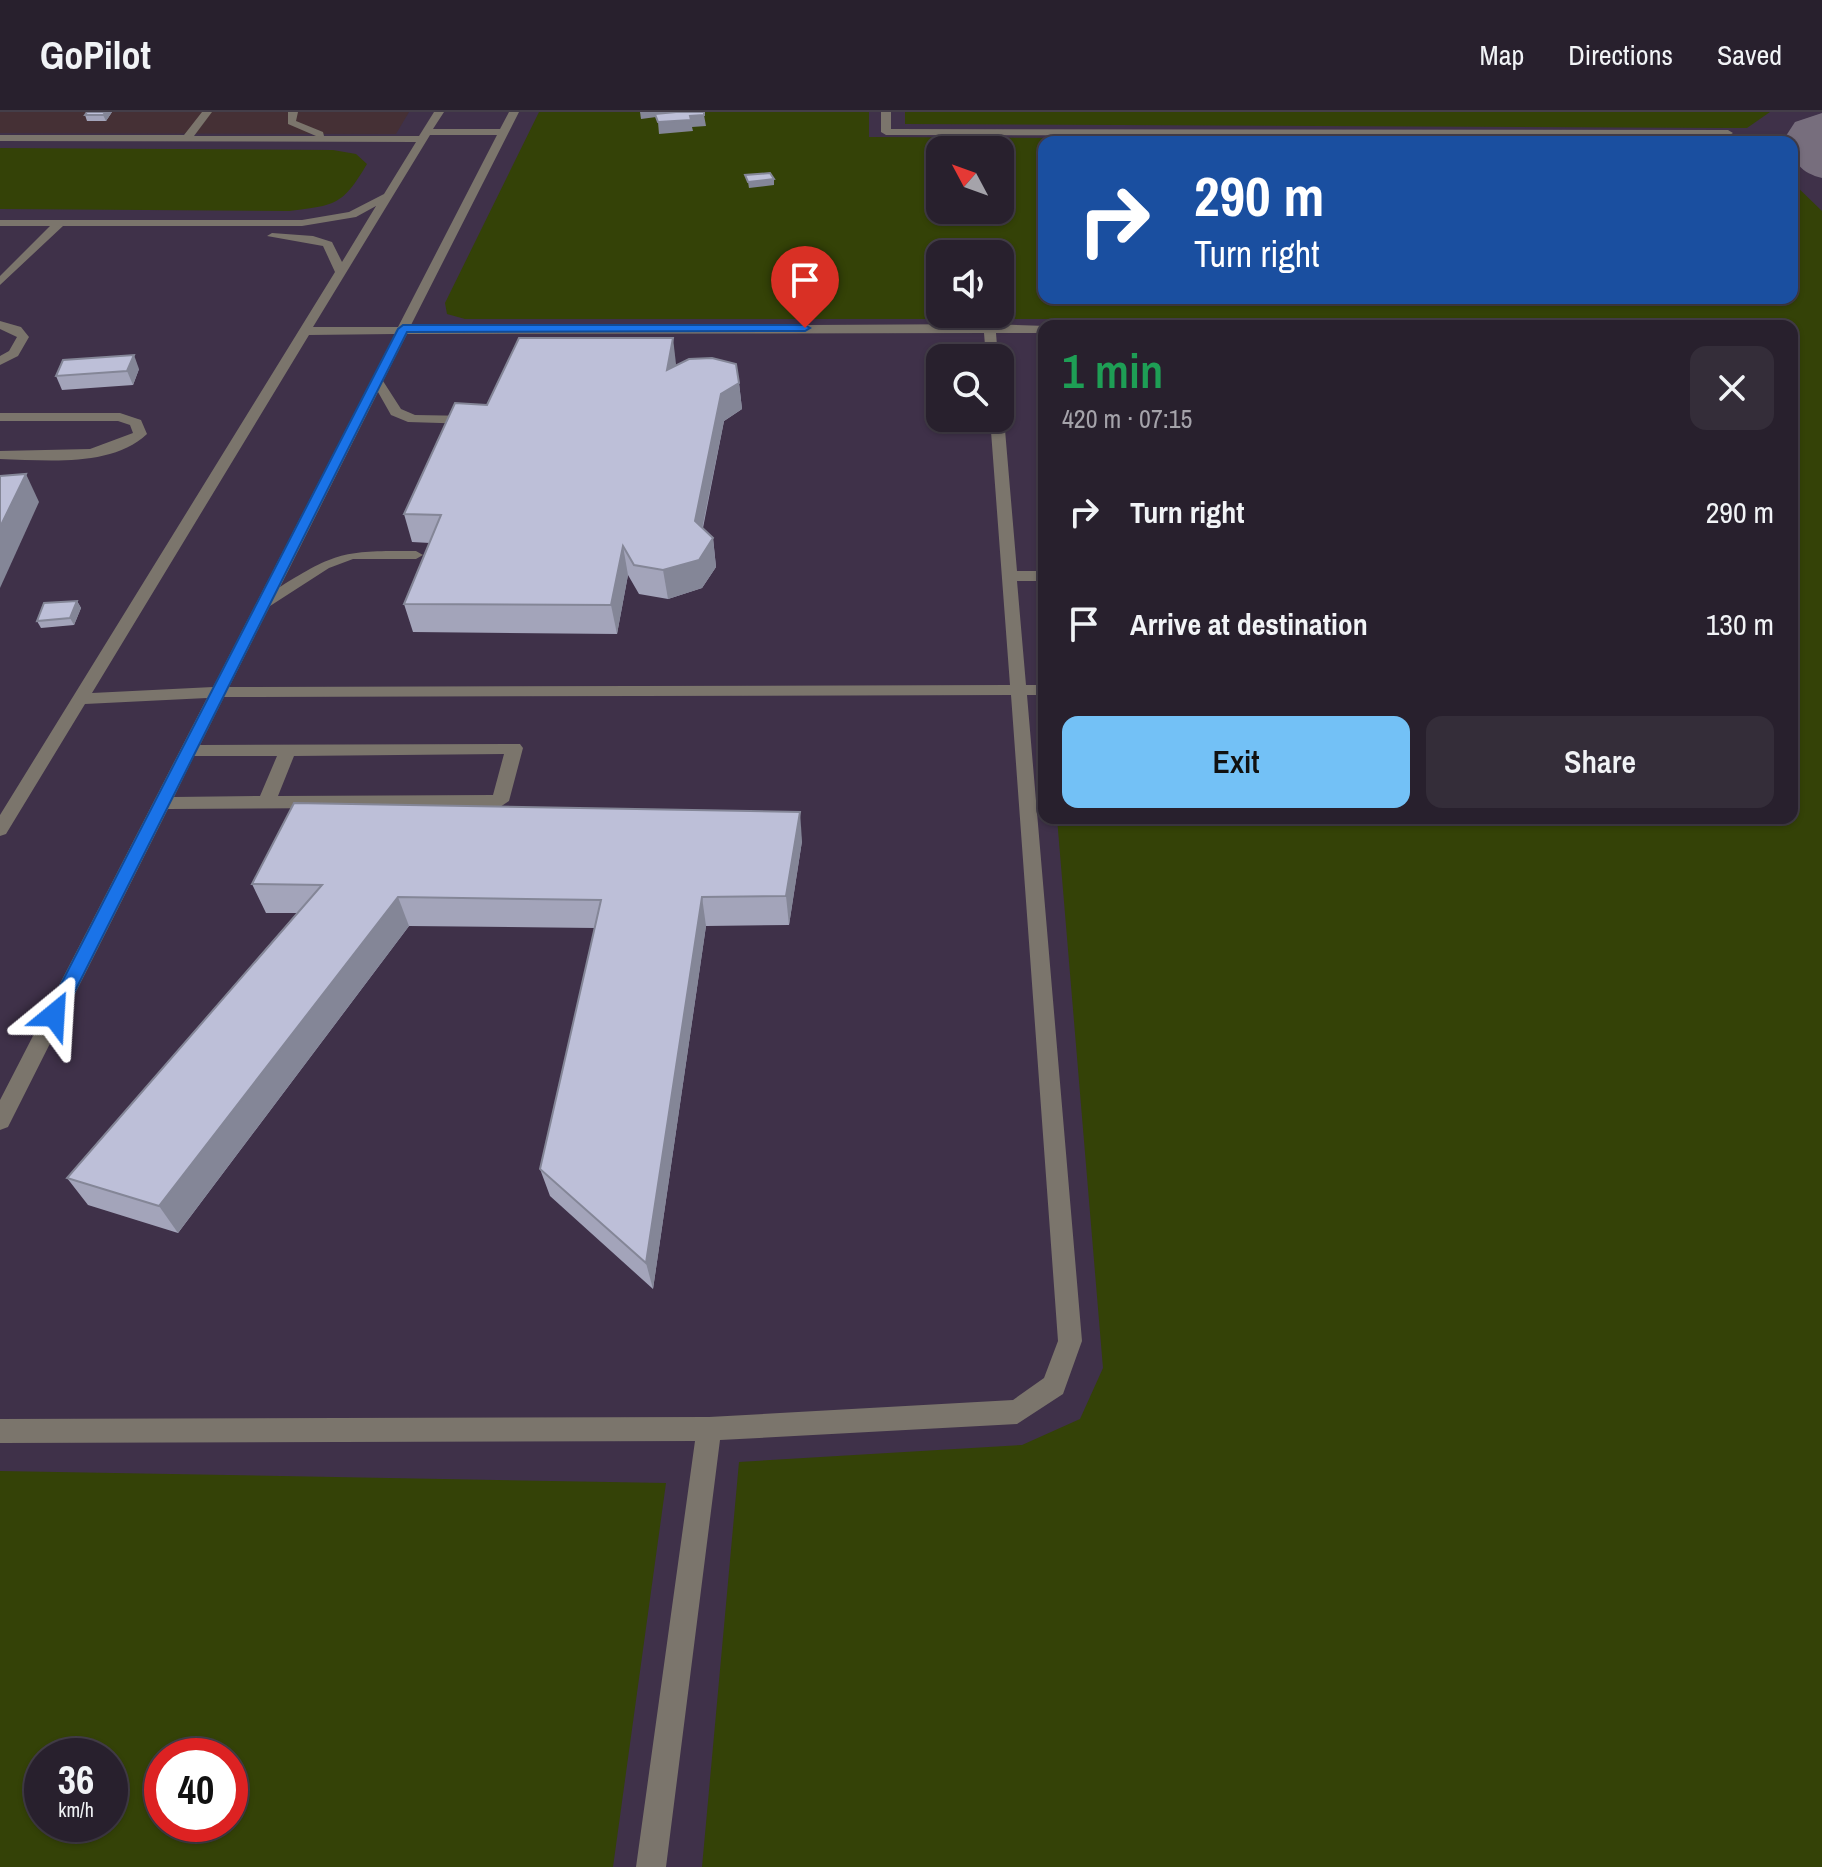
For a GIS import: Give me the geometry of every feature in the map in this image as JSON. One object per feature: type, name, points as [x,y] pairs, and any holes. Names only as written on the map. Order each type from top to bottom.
[{"type":"street","points":[[187,138],[207,112]]},
{"type":"street","points":[[293,112],[291,122],[301,129],[336,139]]},
{"type":"street","points":[[0,830],[439,112]]},
{"type":"street","points":[[0,1121],[514,112]]},
{"type":"street","points":[[886,112],[886,132],[1728,133]]},
{"type":"street","points":[[0,138],[336,139],[504,132]]},
{"type":"street","points":[[0,223],[315,222],[352,215],[387,196]]},
{"type":"street","points":[[0,282],[60,223]]},
{"type":"street","points":[[0,236],[313,239],[328,244],[341,272]]},
{"type":"street","points":[[0,325],[17,330],[23,337],[14,353],[0,361]]},
{"type":"street","points":[[990,328],[991,344]]},
{"type":"street","points":[[305,331],[1038,329]]},
{"type":"street","points":[[377,381],[396,412],[413,419],[489,420]]},
{"type":"street","points":[[0,417],[120,417],[136,423],[140,434],[118,449],[89,455],[0,455]]},
{"type":"street","points":[[0,1431],[709,1429],[1017,1412],[1054,1386],[1070,1341],[998,432]]},
{"type":"street","points":[[263,604],[324,565],[351,555],[416,555]]},
{"type":"street","points":[[1008,576],[1038,576]]},
{"type":"street","points":[[80,699],[218,692],[1038,690]]},
{"type":"street","points":[[162,803],[500,801],[514,748],[188,751]]},
{"type":"street","points":[[266,803],[288,750]]},
{"type":"street","points":[[651,1867],[709,1429]]},
{"type":"shaded area","points":[[0,112],[1822,112],[1822,1867],[0,1867]]},
{"type":"shaded area","points":[[0,112],[409,112],[396,134],[0,133]]},
{"type":"green space","points":[[539,112],[869,112],[869,137],[926,137],[926,224],[1014,224],[1014,138],[1038,138],[1038,304],[1798,304],[1798,188],[1822,211],[1822,1867],[702,1867],[739,1462],[1022,1445],[1080,1419],[1103,1368],[1058,824],[1798,824],[1798,320],[1014,319],[1014,240],[926,240],[926,319],[465,319],[447,314],[445,303]]},
{"type":"green space","points":[[905,112],[1770,112],[1747,128],[1724,128],[905,124]]},
{"type":"green space","points":[[0,148],[333,150],[356,154],[367,164],[351,188],[336,201],[289,211],[0,209]]},
{"type":"green space","points":[[0,1471],[666,1483],[613,1867],[0,1867]]},
{"type":"building","points":[[87,112],[106,112],[103,115],[85,115]]},
{"type":"building","points":[[704,112],[704,115],[690,116],[691,120],[658,122],[655,114]]},
{"type":"building","points":[[770,173],[774,179],[748,182],[745,175]]},
{"type":"building","points":[[519,338],[673,338],[667,370],[689,359],[712,358],[736,364],[739,383],[721,394],[695,521],[713,538],[699,560],[663,570],[634,565],[623,546],[611,605],[404,604],[441,515],[404,514],[455,403],[487,405]]},
{"type":"building","points":[[134,355],[127,371],[56,376],[63,360]]},
{"type":"building","points":[[26,474],[0,527],[0,476]]},
{"type":"building","points":[[77,601],[70,618],[37,621],[44,603]]},
{"type":"building","points":[[294,803],[800,812],[786,896],[702,897],[646,1263],[540,1169],[601,900],[398,897],[159,1206],[67,1178],[322,885],[252,884]]},
{"type":"taxiway","points":[[1822,126],[1811,131],[1805,142],[1822,164]]},
{"type":"route","points":[[54,1015],[403,329],[805,328]]}]
